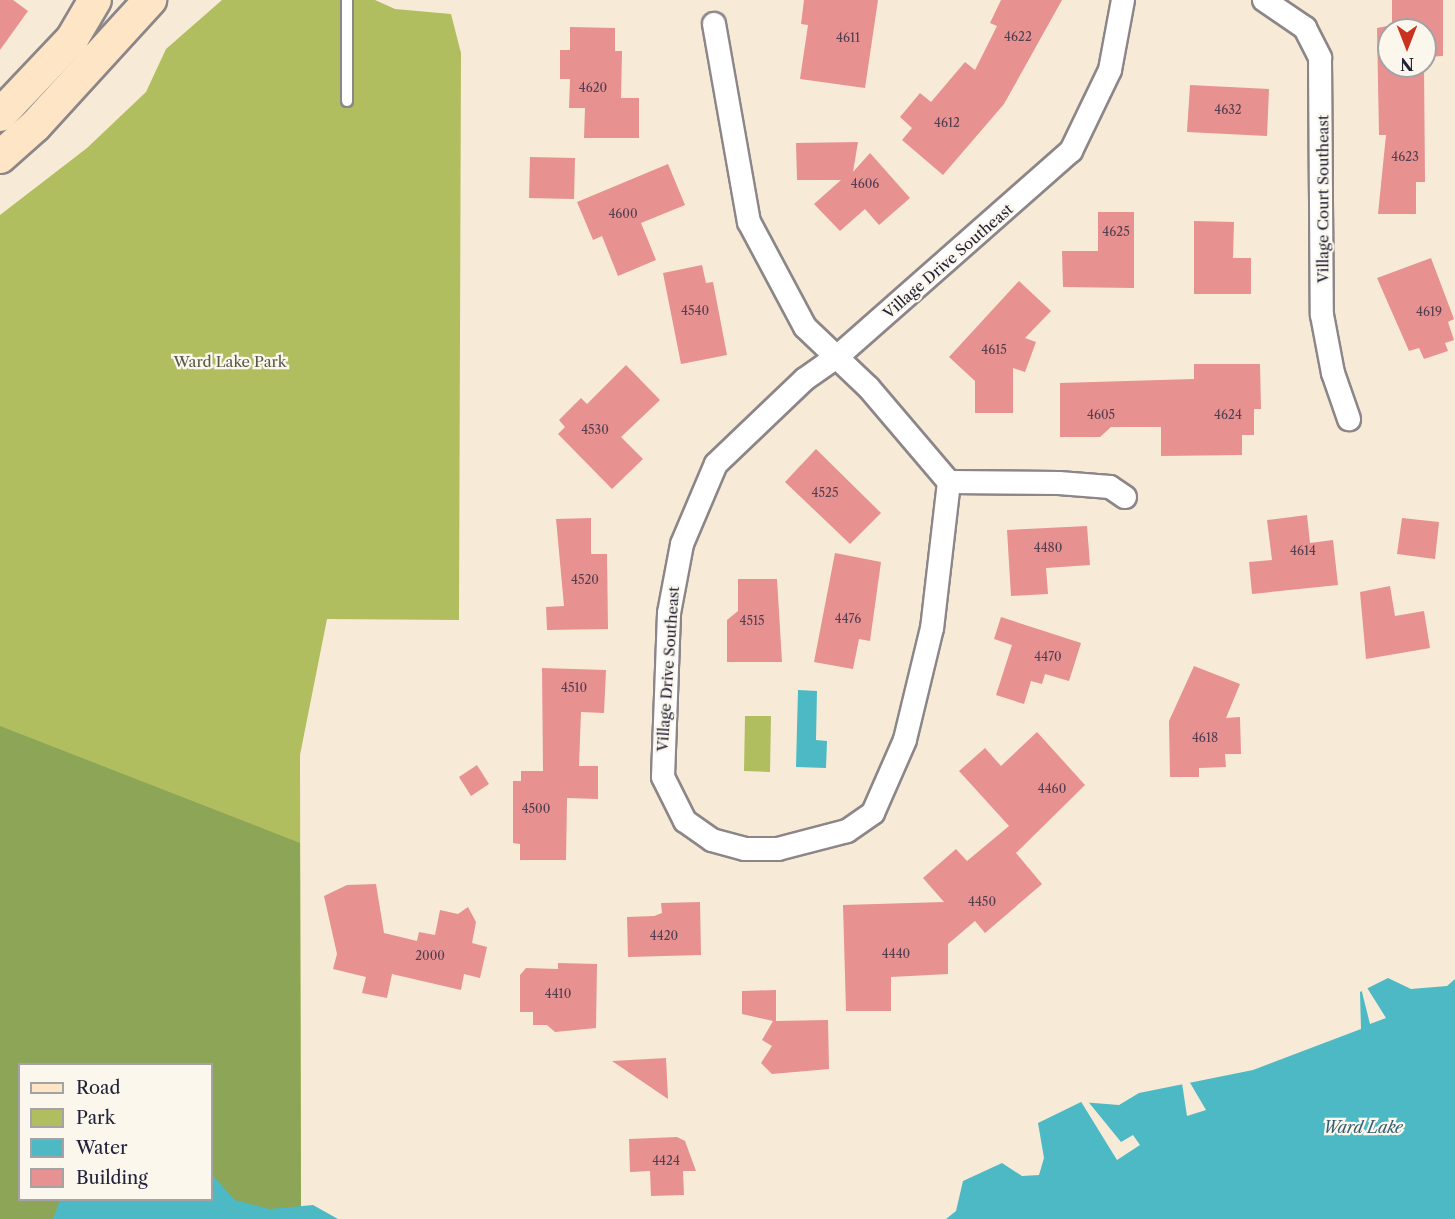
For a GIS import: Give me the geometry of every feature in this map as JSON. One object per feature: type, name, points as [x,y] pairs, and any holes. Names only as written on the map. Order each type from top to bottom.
[{"type":"main road","points":[[0,114],[72,39],[95,0]]},
{"type":"main road","points":[[0,157],[43,118],[150,0]]},
{"type":"street","name":"Village Drive Southeast","points":[[949,482],[933,628],[905,740],[873,813],[847,831],[778,849],[745,849],[712,840],[685,821],[663,777],[661,744],[669,613],[682,544],[716,464],[797,386],[837,357],[1071,150],[1110,70],[1123,0]]},
{"type":"street","name":"Village Court Southeast","points":[[1264,0],[1305,28],[1320,58],[1322,315],[1333,373],[1349,419]]},
{"type":"street","points":[[714,24],[749,222],[805,327],[837,357],[949,482],[1059,483],[1110,487],[1125,496]]},
{"type":"lane","points":[[346,0],[347,101]]},
{"type":"green space","name":"Ward Lake Park","points":[[222,0],[375,0],[395,9],[451,14],[461,53],[459,620],[327,619],[300,755],[301,1219],[213,1200],[213,1063],[18,1063],[19,1201],[0,1219],[0,215],[87,148],[146,92],[166,49]]},
{"type":"green space","points":[[745,716],[771,716],[770,772],[744,771]]},
{"type":"green space","points":[[0,726],[300,843],[301,1219],[213,1200],[213,1063],[18,1063],[18,1201],[139,1201],[89,1219],[0,1219]]},
{"type":"water","points":[[798,690],[817,691],[816,740],[827,741],[826,768],[796,767]]},
{"type":"water","name":"Ward Lake","points":[[1388,978],[1411,989],[1447,986],[1455,979],[1455,1219],[946,1219],[956,1211],[963,1181],[1002,1163],[1022,1176],[1039,1175],[1044,1158],[1038,1123],[1081,1102],[1119,1105],[1139,1093],[1253,1070],[1361,1029],[1360,992]]},
{"type":"water","points":[[213,1176],[235,1200],[270,1209],[313,1205],[338,1219],[53,1219],[60,1201],[213,1201]]},
{"type":"pier","points":[[1366,986],[1386,1018],[1370,1024],[1361,988]]},
{"type":"pier","points":[[1189,1081],[1206,1110],[1187,1116],[1182,1083]]},
{"type":"pier","points":[[1086,1099],[1121,1142],[1133,1135],[1140,1145],[1117,1160],[1080,1100]]},
{"type":"building","points":[[0,0],[13,0],[28,11],[0,50]]},
{"type":"building","points":[[804,0],[878,0],[865,88],[800,79],[808,25],[801,24]]},
{"type":"building","points":[[1001,0],[1062,0],[1004,104],[943,175],[902,140],[912,128],[900,117],[920,93],[931,102],[965,62],[975,70],[997,26],[990,23]]},
{"type":"building","points":[[1392,0],[1443,0],[1443,56],[1437,56],[1437,18],[1392,18]]},
{"type":"building","points":[[570,27],[615,28],[615,51],[622,51],[621,98],[639,98],[639,138],[584,138],[585,108],[569,108],[570,79],[560,79],[560,50],[570,50]]},
{"type":"building","points":[[1378,78],[1424,78],[1425,182],[1416,182],[1416,214],[1378,214],[1386,135],[1379,135]]},
{"type":"building","points":[[1190,85],[1269,89],[1267,136],[1187,132]]},
{"type":"building","points":[[858,142],[853,172],[870,153],[910,198],[879,225],[865,209],[840,231],[814,204],[841,180],[797,180],[796,143]]},
{"type":"building","points":[[530,157],[575,158],[574,199],[529,198]]},
{"type":"building","points":[[668,164],[685,205],[641,223],[656,260],[618,276],[602,236],[593,240],[577,202]]},
{"type":"building","points":[[1098,212],[1134,212],[1134,288],[1063,287],[1062,251],[1098,251]]},
{"type":"building","points":[[1194,221],[1234,222],[1233,258],[1251,258],[1251,294],[1194,294]]},
{"type":"building","points":[[1431,258],[1454,319],[1448,322],[1454,340],[1445,343],[1448,351],[1424,359],[1419,348],[1409,351],[1377,278]]},
{"type":"building","points":[[702,265],[706,283],[713,282],[727,355],[681,364],[663,273]]},
{"type":"building","points":[[1019,281],[1051,311],[1025,338],[1036,342],[1025,372],[1013,368],[1013,413],[975,413],[975,381],[949,357]]},
{"type":"building","points":[[1194,364],[1260,364],[1261,409],[1254,409],[1254,435],[1242,435],[1242,455],[1161,456],[1161,427],[1111,427],[1100,437],[1060,437],[1060,383],[1194,379]]},
{"type":"building","points":[[626,365],[660,400],[621,437],[643,459],[612,489],[558,434],[565,427],[559,420],[581,398],[587,404]]},
{"type":"building","points":[[816,449],[881,513],[850,544],[785,482]]},
{"type":"building","points":[[1307,515],[1310,543],[1333,540],[1338,585],[1252,594],[1249,562],[1272,560],[1267,520]]},
{"type":"building","points":[[591,518],[591,554],[607,554],[608,629],[547,630],[546,607],[564,606],[556,519]]},
{"type":"building","points":[[1402,518],[1439,522],[1435,559],[1397,554]]},
{"type":"building","points":[[1087,526],[1090,565],[1046,568],[1048,594],[1011,596],[1007,530]]},
{"type":"building","points":[[835,553],[881,562],[870,641],[859,639],[853,669],[814,662]]},
{"type":"building","points":[[738,579],[777,579],[782,662],[727,662],[727,620],[738,611]]},
{"type":"building","points":[[1390,586],[1395,616],[1424,611],[1430,648],[1366,659],[1360,592]]},
{"type":"building","points":[[1001,617],[1081,643],[1069,681],[1045,674],[1042,684],[1031,681],[1024,704],[996,695],[1012,645],[994,639]]},
{"type":"building","points":[[1194,666],[1240,684],[1226,718],[1240,717],[1241,754],[1225,754],[1226,767],[1199,768],[1199,777],[1170,777],[1169,721]]},
{"type":"building","points":[[542,668],[606,670],[604,713],[581,712],[579,766],[598,766],[598,799],[567,798],[566,860],[520,860],[520,844],[513,843],[513,781],[521,781],[521,771],[543,771]]},
{"type":"building","points":[[1037,732],[1085,785],[1016,853],[1042,884],[985,933],[975,921],[948,944],[948,974],[891,977],[891,1011],[846,1011],[843,905],[944,902],[923,878],[956,849],[967,861],[1009,826],[959,771],[985,748],[1001,766]]},
{"type":"building","points":[[477,765],[489,784],[471,796],[459,777]]},
{"type":"building","points":[[376,884],[384,933],[417,941],[419,932],[435,935],[440,910],[458,914],[468,907],[476,922],[472,943],[487,947],[480,978],[464,974],[461,990],[392,974],[387,998],[362,993],[366,977],[333,969],[337,954],[324,896],[347,885]]},
{"type":"building","points":[[700,902],[701,955],[628,957],[627,917],[654,916],[662,913],[661,903]]},
{"type":"building","points":[[558,963],[597,964],[596,1028],[555,1032],[547,1025],[533,1025],[533,1012],[520,1012],[520,975],[526,968],[558,969]]},
{"type":"building","points":[[776,990],[776,1021],[828,1020],[829,1069],[772,1074],[761,1063],[772,1046],[762,1040],[773,1021],[742,1014],[742,991]]},
{"type":"building","points":[[666,1058],[668,1099],[612,1061]]},
{"type":"building","points":[[677,1137],[685,1141],[696,1171],[683,1171],[684,1195],[651,1196],[650,1171],[630,1172],[629,1139]]}]
